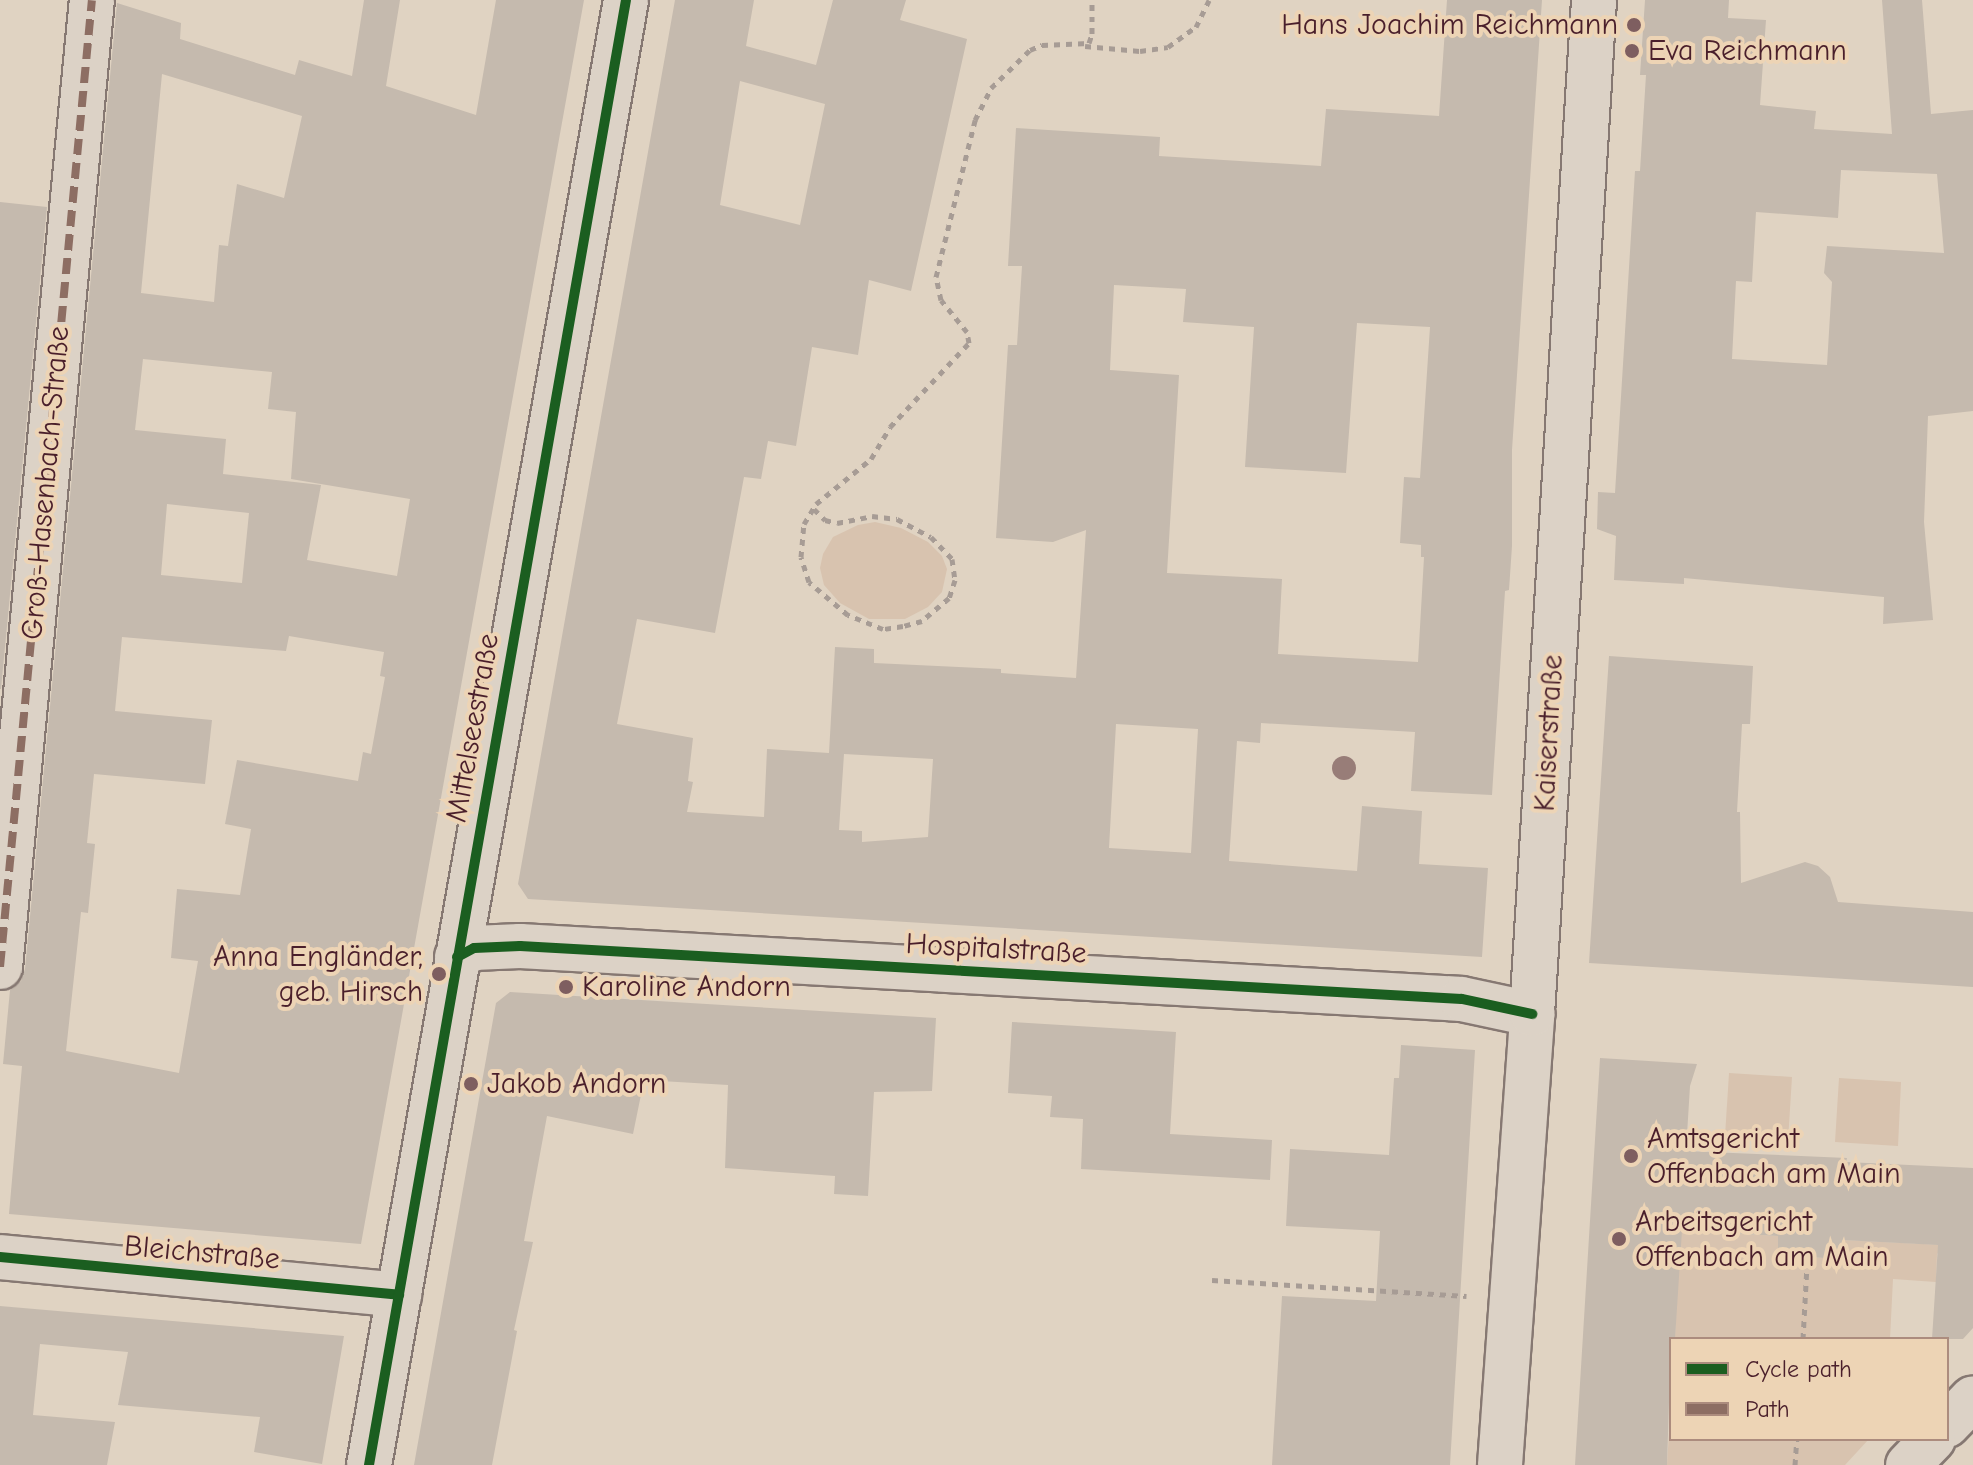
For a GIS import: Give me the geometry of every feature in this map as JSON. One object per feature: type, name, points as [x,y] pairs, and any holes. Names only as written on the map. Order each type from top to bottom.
[{"type":"street","name":"Groß-Hasenbach-Straße","points":[[0,967],[92,0]]},
{"type":"street","name":"Mittelseestraße","points":[[369,1465],[626,0]]},
{"type":"street","name":"Kaiserstraße","points":[[1500,1465],[1532,1014],[1594,0]]},
{"type":"street","name":"Hospitalstraße","points":[[457,957],[474,948],[496,945],[536,947],[1462,999],[1532,1014]]},
{"type":"street","name":"Bleichstraße","points":[[0,1257],[399,1295]]},
{"type":"street","points":[[1949,1423],[1973,1398]]},
{"type":"street","points":[[1908,1465],[1931,1441]]},
{"type":"path","points":[[1080,45],[1089,43],[1092,34],[1092,0]]},
{"type":"path","points":[[814,509],[825,520],[837,523],[872,516],[897,519],[931,537],[952,559],[955,580],[949,598],[922,621],[883,629],[840,610],[818,592],[804,571],[801,538],[804,524],[814,509],[871,459],[890,427],[969,343],[967,332],[941,300],[936,277],[983,101],[1030,50],[1042,45],[1140,51],[1168,47],[1196,27],[1209,0]]},
{"type":"path","points":[[1803,1337],[1807,1265]]},
{"type":"path","points":[[1212,1280],[1511,1299]]},
{"type":"path","points":[[1795,1465],[1797,1441]]},
{"type":"shaded area","points":[[875,522],[901,528],[928,542],[942,556],[947,569],[942,592],[928,607],[905,619],[869,619],[840,603],[824,585],[820,568],[823,554],[833,537],[858,525]]},
{"type":"shaded area","points":[[1729,1073],[1792,1077],[1788,1141],[1725,1136]]},
{"type":"shaded area","points":[[1839,1078],[1901,1082],[1898,1146],[1835,1142]]},
{"type":"shaded area","points":[[1678,1230],[1778,1236],[1778,1255],[1840,1259],[1842,1240],[1943,1245],[1937,1254],[1936,1282],[1893,1279],[1890,1337],[1675,1337]]},
{"type":"shaded area","points":[[1669,1432],[1669,1441],[1867,1441],[1845,1465],[1667,1465]]},
{"type":"building","points":[[364,0],[400,0],[386,86],[476,115],[496,0],[584,0],[361,1244],[9,1214],[22,1066],[3,1064],[10,990],[21,981],[25,969],[117,3],[181,23],[180,39],[295,75],[299,60],[352,76]],"holes":[[[162,74],[302,116],[284,198],[237,184],[228,246],[219,245],[214,302],[141,293]],[[143,359],[272,372],[268,409],[296,412],[291,479],[410,499],[397,576],[307,560],[321,485],[223,474],[226,439],[135,430]],[[167,504],[249,513],[242,583],[161,575]],[[289,636],[384,652],[380,676],[385,677],[371,754],[363,752],[358,781],[237,760],[225,824],[251,829],[240,895],[177,889],[171,958],[198,961],[179,1073],[66,1051],[81,912],[88,913],[95,844],[87,843],[94,774],[205,784],[212,720],[115,711],[122,637],[286,651]]]},
{"type":"building","points":[[675,0],[754,0],[746,46],[816,65],[833,0],[906,0],[900,20],[967,39],[911,291],[869,280],[858,355],[812,347],[796,446],[768,441],[761,479],[744,477],[715,633],[637,619],[617,724],[693,738],[688,781],[693,782],[687,812],[764,817],[767,749],[829,753],[835,647],[874,649],[874,663],[1001,669],[1001,673],[1076,678],[1086,530],[1053,542],[996,538],[1008,345],[1017,345],[1022,266],[1008,266],[1016,128],[1160,137],[1159,156],[1321,166],[1326,109],[1439,116],[1447,0],[1542,0],[1512,450],[1512,546],[1509,590],[1505,591],[1492,795],[1411,791],[1415,732],[1261,723],[1260,743],[1237,741],[1229,861],[1357,871],[1362,806],[1422,811],[1419,864],[1488,868],[1482,957],[528,899],[518,884]],"holes":[[[740,81],[825,104],[800,225],[720,205]],[[1114,285],[1186,289],[1183,322],[1254,327],[1245,467],[1346,473],[1357,323],[1430,327],[1420,478],[1404,477],[1400,543],[1421,545],[1421,557],[1424,557],[1418,662],[1278,654],[1282,579],[1167,573],[1179,375],[1110,370]],[[1116,724],[1198,729],[1191,853],[1109,848]],[[844,754],[933,759],[928,837],[862,842],[862,831],[839,830]]]},
{"type":"building","points":[[1645,0],[1729,0],[1728,18],[1766,20],[1760,105],[1816,111],[1814,129],[1892,134],[1882,0],[1922,0],[1931,114],[1973,110],[1973,411],[1928,416],[1924,522],[1933,620],[1883,624],[1884,597],[1684,578],[1684,584],[1614,580],[1616,536],[1597,529],[1598,492],[1615,493],[1635,171],[1640,171],[1646,75],[1640,75]],"holes":[[[1841,170],[1937,174],[1944,253],[1827,246],[1824,273],[1832,282],[1827,365],[1732,359],[1736,281],[1752,282],[1756,212],[1838,218]]]},
{"type":"building","points":[[0,202],[47,207],[1,689],[0,689]]},
{"type":"building","points":[[1609,656],[1753,666],[1750,724],[1742,724],[1737,812],[1740,812],[1741,883],[1805,862],[1818,866],[1830,877],[1838,902],[1973,912],[1973,987],[1589,963]]},
{"type":"building","points":[[510,992],[936,1018],[932,1091],[874,1092],[868,1196],[834,1194],[835,1176],[725,1168],[728,1085],[644,1080],[633,1134],[547,1116],[524,1241],[533,1242],[514,1330],[517,1331],[492,1465],[414,1465],[496,1003]]},
{"type":"building","points":[[1012,1022],[1176,1032],[1170,1134],[1272,1140],[1270,1180],[1081,1169],[1083,1119],[1050,1117],[1052,1096],[1008,1093]]},
{"type":"building","points":[[1401,1045],[1475,1050],[1450,1465],[1272,1465],[1282,1296],[1376,1301],[1380,1231],[1286,1226],[1290,1149],[1389,1155],[1394,1078],[1399,1078]]},
{"type":"building","points":[[1600,1058],[1697,1064],[1690,1086],[1686,1151],[1847,1158],[1846,1162],[1973,1168],[1973,1328],[1963,1339],[1932,1337],[1938,1245],[1842,1240],[1840,1259],[1778,1255],[1778,1236],[1682,1230],[1675,1337],[1669,1337],[1667,1465],[1575,1465]]},
{"type":"building","points":[[0,1306],[344,1336],[322,1464],[254,1452],[260,1417],[118,1405],[128,1352],[40,1344],[33,1415],[115,1422],[107,1465],[0,1465]]},
{"type":"marked path","points":[[0,967],[92,0]]},
{"type":"cycle path","points":[[369,1465],[626,0]]},
{"type":"cycle path","points":[[457,957],[474,948],[520,946],[1462,999],[1532,1014]]},
{"type":"cycle path","points":[[0,1257],[399,1295]]},
{"type":"place","name":"Hans Joachim Reichmann","points":[[1634,25]]},
{"type":"place","name":"Eva Reichmann","points":[[1632,51]]},
{"type":"place","name":"Anna Engländer, geb. Hirsch","points":[[439,974]]},
{"type":"place","name":"Karoline Andorn","points":[[566,987]]},
{"type":"place","name":"Jakob Andorn","points":[[471,1084]]},
{"type":"place","name":"Amtsgericht Offenbach am Main","points":[[1631,1156]]},
{"type":"place","name":"Arbeitsgericht Offenbach am Main","points":[[1619,1239]]}]
